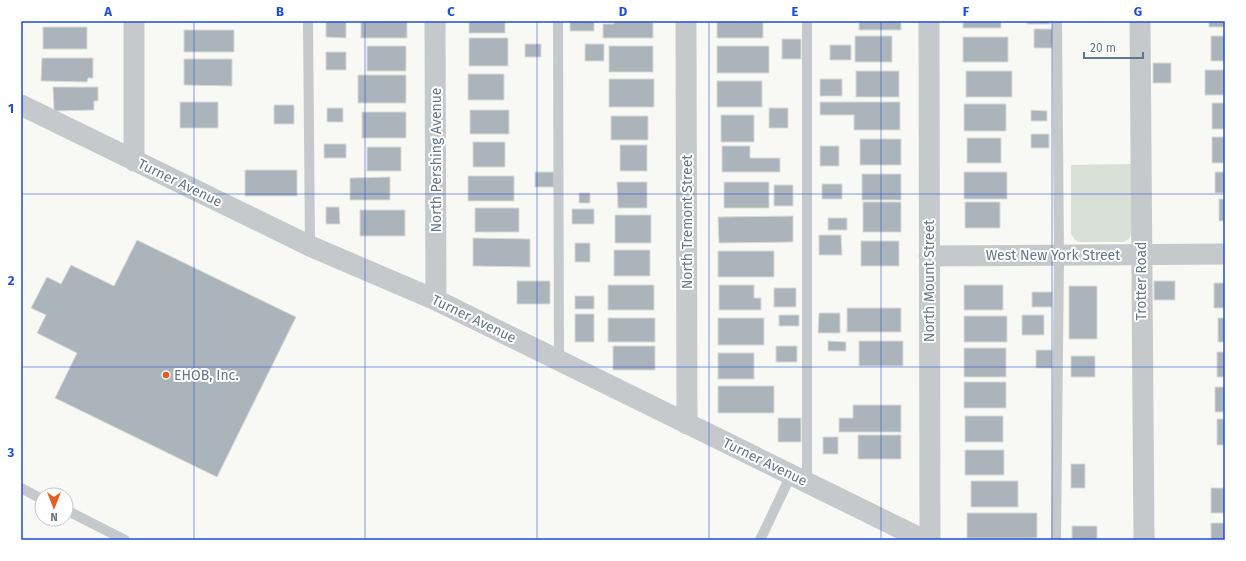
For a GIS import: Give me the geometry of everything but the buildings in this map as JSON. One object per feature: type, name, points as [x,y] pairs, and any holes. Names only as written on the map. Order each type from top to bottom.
[{"type":"street","points":[[134,21],[134,161]]},
{"type":"street","name":"North Pershing Avenue","points":[[435,21],[436,300]]},
{"type":"street","name":"North Tremont Street","points":[[686,21],[687,424]]},
{"type":"street","name":"North Mount Street","points":[[929,21],[930,540]]},
{"type":"street","name":"Trotter Road","points":[[1140,21],[1144,540]]},
{"type":"street","name":"Turner Avenue","points":[[21,105],[310,246],[436,300],[924,540]]},
{"type":"street","name":"West New York Street","points":[[929,256],[1225,254]]},
{"type":"lane","points":[[308,21],[310,246]]},
{"type":"lane","points":[[558,21],[559,360]]},
{"type":"lane","points":[[760,540],[799,478],[807,21]]},
{"type":"lane","points":[[1056,540],[1059,255],[1057,21]]},
{"type":"lane","points":[[21,488],[34,495]]},
{"type":"lane","points":[[74,514],[125,540]]},
{"type":"shaded area","points":[[1131,164],[1131,234],[1129,239],[1124,242],[1079,242],[1075,240],[1071,234],[1071,165]]},
{"type":"place","name":"EHOB, Inc.","points":[[166,375]]}]
